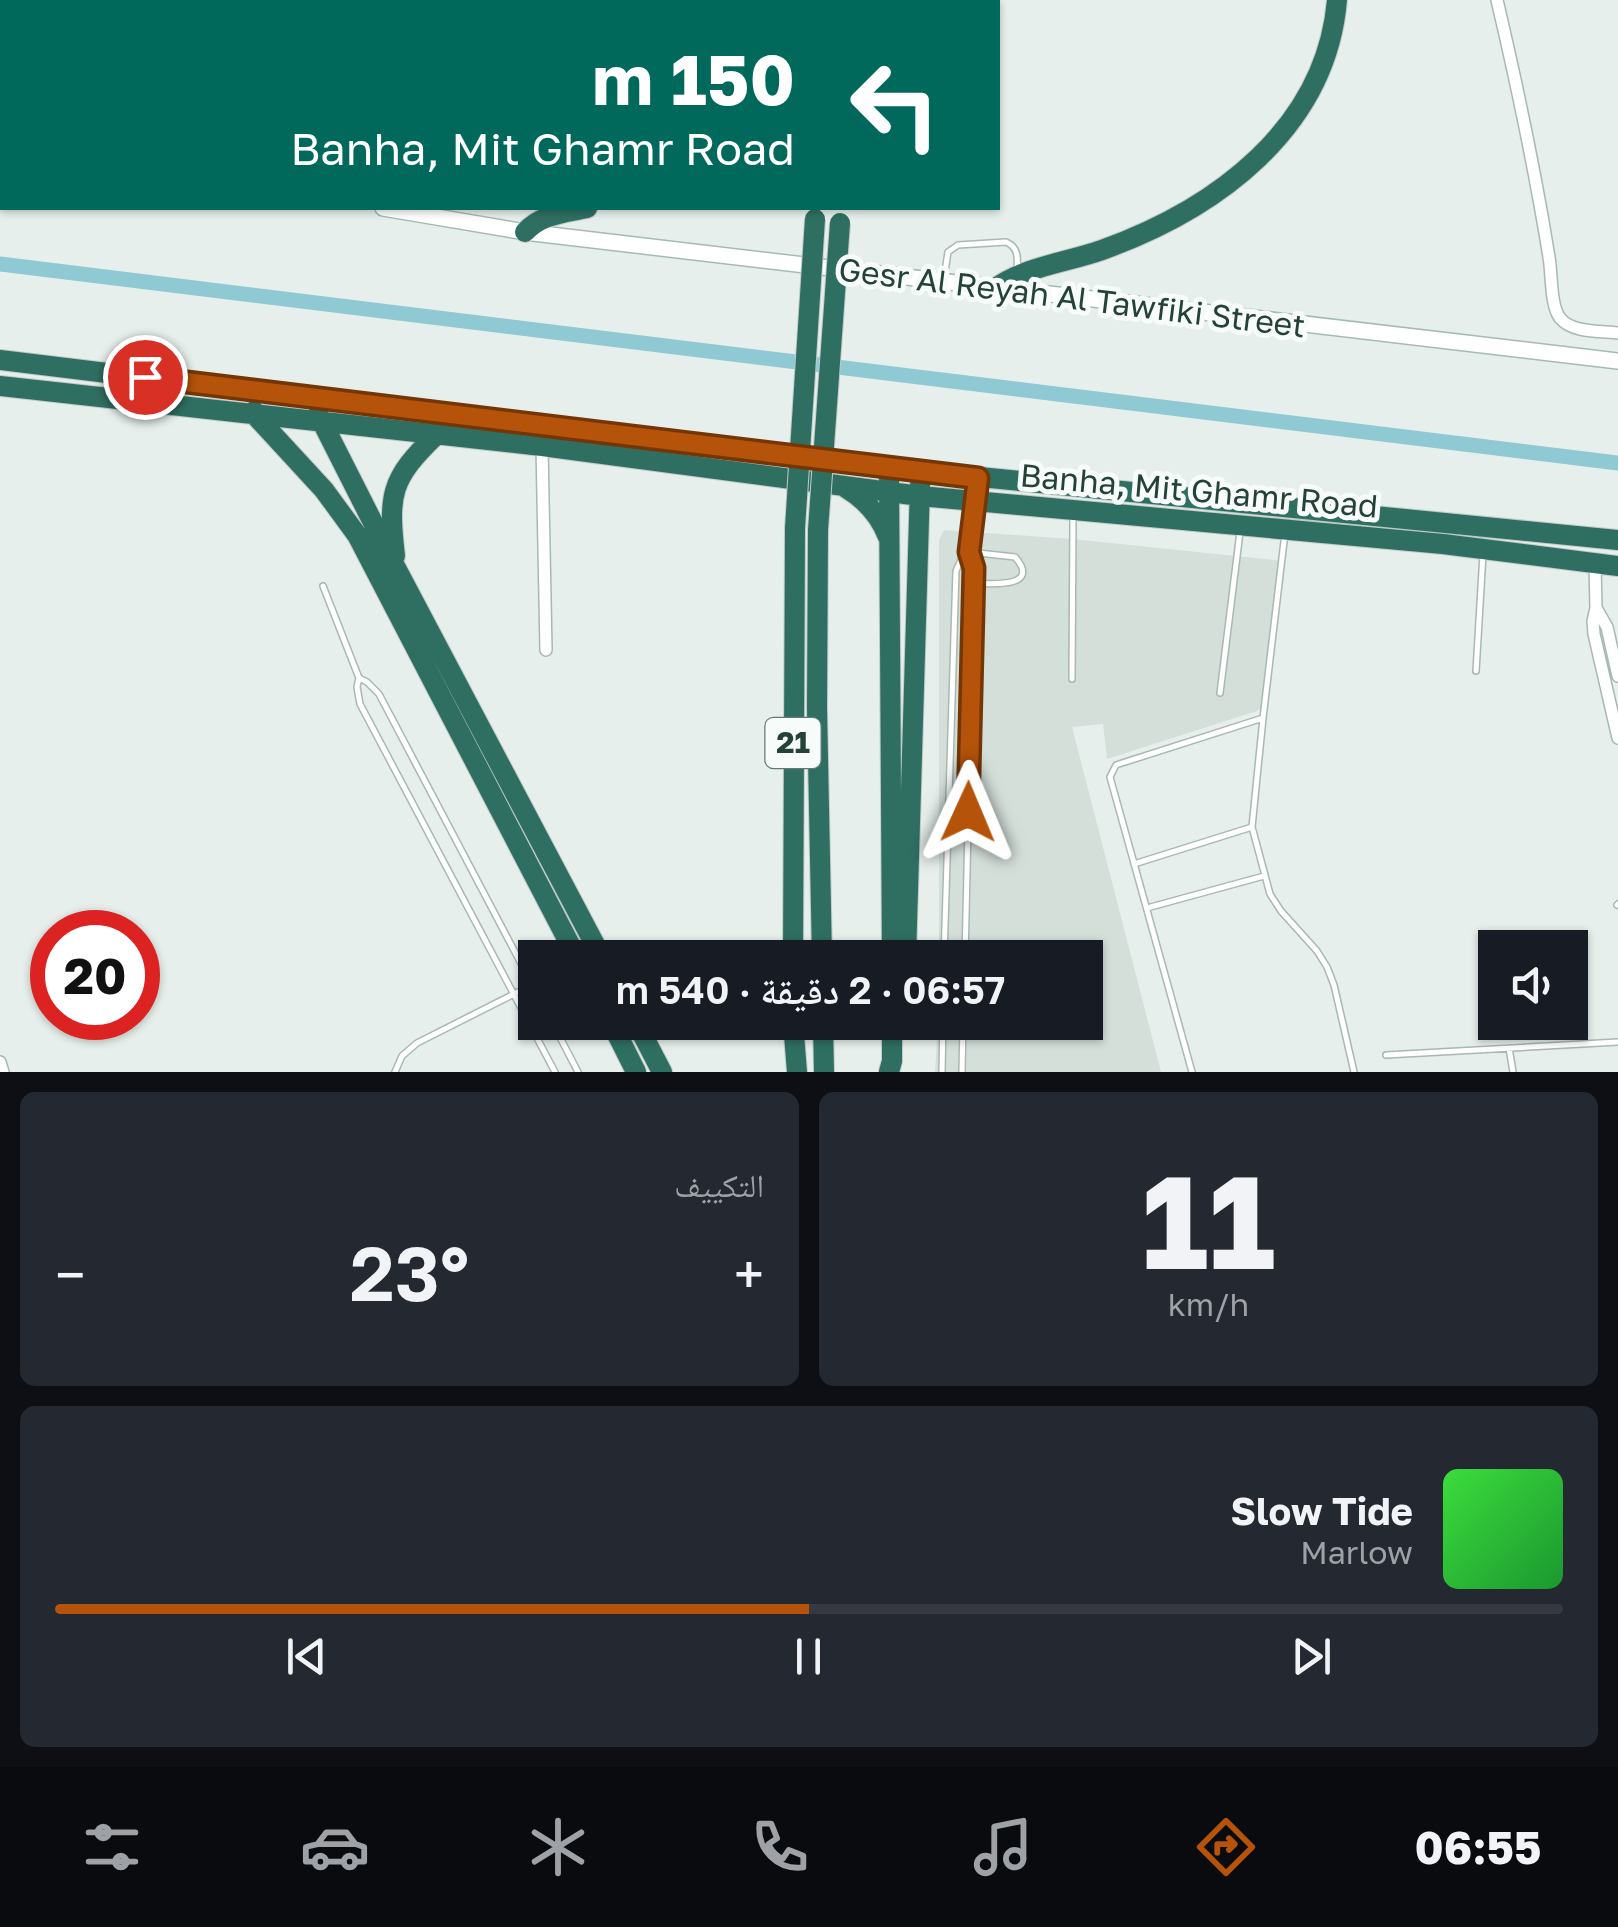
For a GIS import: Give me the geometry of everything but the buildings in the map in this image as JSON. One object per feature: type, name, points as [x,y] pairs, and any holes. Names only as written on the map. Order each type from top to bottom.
[{"type":"highway","points":[[994,289],[1155,228],[1208,197],[1256,160],[1286,130],[1314,86],[1332,37],[1338,0]]},
{"type":"highway","points":[[526,232],[547,216],[577,210]]},
{"type":"highway","name":"21","points":[[793,940],[795,528],[816,213]]},
{"type":"highway","name":"21","points":[[822,940],[818,530],[841,215]]},
{"type":"highway","name":"Banha, Mit Ghamr Road","points":[[0,360],[921,472],[1618,540]]},
{"type":"highway","name":"Banha, Mit Ghamr Road","points":[[0,386],[542,446],[920,496],[1286,528],[1618,566]]},
{"type":"highway","points":[[254,390],[254,414],[324,490],[357,535],[568,940]]},
{"type":"highway","points":[[308,396],[592,940]]},
{"type":"highway","points":[[396,568],[390,521],[396,487],[402,471],[436,436]]},
{"type":"highway","points":[[888,468],[892,940]]},
{"type":"highway","points":[[907,940],[921,472]]},
{"type":"highway","points":[[840,485],[876,514],[891,543]]},
{"type":"highway","points":[[619,1040],[636,1072]]},
{"type":"highway","points":[[645,1040],[662,1072]]},
{"type":"highway","points":[[785,1072],[791,1040]]},
{"type":"highway","points":[[794,1040],[797,1072]]},
{"type":"highway","points":[[823,1040],[824,1070]]},
{"type":"highway","points":[[890,1072],[892,1040]]},
{"type":"highway","points":[[903,1072],[904,1040]]},
{"type":"main road","name":"Gesr Al Reyah Al Tawfiki Street","points":[[395,210],[526,232],[994,289]]},
{"type":"main road","name":"Gesr Al Reyah Al Tawfiki Street","points":[[1017,283],[1618,361]]},
{"type":"street","points":[[1497,0],[1548,246],[1554,306],[1562,321],[1578,328],[1618,333]]},
{"type":"street","points":[[542,446],[546,650]]},
{"type":"street","points":[[1594,564],[1594,634],[1618,738]]},
{"type":"street","points":[[1596,608],[1607,627],[1618,676]]},
{"type":"street","points":[[0,1062],[4,1072]]},
{"type":"lane","points":[[943,283],[948,252],[958,245],[1009,243],[1018,256],[1017,283]]},
{"type":"lane","points":[[965,940],[974,583],[969,552],[978,478]]},
{"type":"lane","points":[[1072,508],[1072,679]]},
{"type":"lane","points":[[1220,693],[1241,524]]},
{"type":"lane","points":[[1286,528],[1252,827],[1270,894],[1327,967],[1354,1072]]},
{"type":"lane","points":[[1476,671],[1483,549]]},
{"type":"lane","points":[[945,940],[956,571],[969,552],[1020,562],[1022,570],[1015,582],[974,583]]},
{"type":"lane","points":[[323,586],[359,678],[360,704],[555,1072]]},
{"type":"lane","points":[[359,678],[379,694],[518,957]]},
{"type":"lane","points":[[1192,1072],[1110,776],[1116,765],[1263,718]]},
{"type":"lane","points":[[1134,864],[1252,827]]},
{"type":"lane","points":[[1147,908],[1264,876]]},
{"type":"lane","points":[[394,1072],[402,1056],[417,1043],[518,993]]},
{"type":"lane","points":[[561,1040],[578,1072]]},
{"type":"lane","points":[[942,1072],[943,1040]]},
{"type":"lane","points":[[962,1072],[963,1040]]},
{"type":"lane","points":[[1386,1055],[1618,1042]]},
{"type":"lane","points":[[1508,1048],[1513,1072]]},
{"type":"shaded area","points":[[944,530],[1283,561],[1265,705],[1257,711],[1107,759],[1103,724],[1072,727],[1161,1072],[935,1072],[937,1040],[1103,1040],[1103,940],[939,940],[939,540]]},
{"type":"waterway","points":[[0,264],[1618,463]]},
{"type":"route","points":[[145,377],[978,478],[969,552],[974,568],[968,812]]}]
